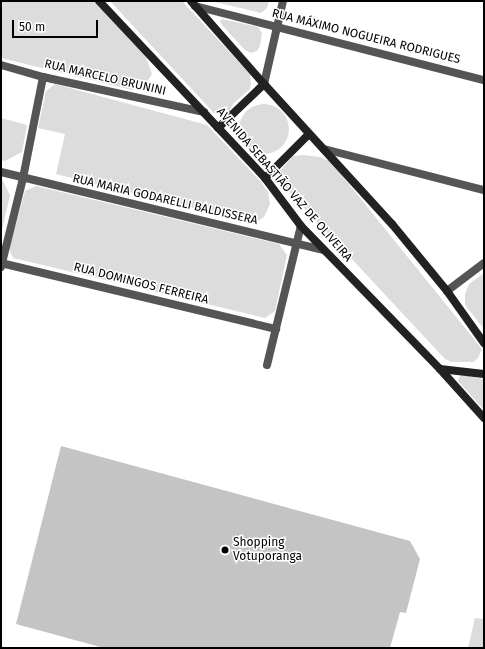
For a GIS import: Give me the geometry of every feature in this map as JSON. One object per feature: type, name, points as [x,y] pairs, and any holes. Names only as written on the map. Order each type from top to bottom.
[{"type":"street","name":"AVENIDA SEBASTIÃO VAZ DE OLIVEIRA","points":[[100,1],[265,178],[301,226],[440,369],[484,418]]},
{"type":"street","points":[[218,128],[264,84],[283,1]]},
{"type":"street","points":[[193,3],[309,134],[392,224],[446,291],[484,343]]},
{"type":"street","name":"RUA MÁXIMO NOGUEIRA RODRIGUES","points":[[193,3],[484,80]]},
{"type":"street","name":"RUA MARCELO BRUNINI","points":[[1,66],[43,77],[204,112]]},
{"type":"street","points":[[1,264],[23,178],[43,77]]},
{"type":"street","points":[[265,178],[309,134]]},
{"type":"street","points":[[324,149],[484,190]]},
{"type":"street","name":"RUA MARIA GODARELLI BALDISSERA","points":[[1,172],[324,250]]},
{"type":"street","points":[[266,365],[301,226]]},
{"type":"street","points":[[446,291],[484,263]]},
{"type":"street","name":"RUA DOMINGOS FERREIRA","points":[[1,264],[276,329]]},
{"type":"street","points":[[440,369],[484,374]]},
{"type":"shaded area","points":[[1,1],[93,1],[146,57],[152,74],[145,85],[132,90],[1,58]]},
{"type":"shaded area","points":[[110,1],[182,1],[250,74],[250,89],[233,104],[229,112],[214,113]]},
{"type":"shaded area","points":[[211,1],[269,1],[267,8],[261,13]]},
{"type":"shaded area","points":[[222,19],[258,27],[262,33],[260,46],[257,51],[251,53],[245,50],[221,24],[220,21]]},
{"type":"shaded area","points":[[55,84],[207,125],[261,182],[268,192],[270,204],[264,217],[254,223],[56,174],[65,134],[38,128],[46,91]]},
{"type":"shaded area","points":[[259,104],[269,104],[282,111],[289,124],[289,134],[282,147],[269,154],[259,154],[250,150],[243,143],[239,134],[239,124],[243,115],[250,108]]},
{"type":"shaded area","points":[[1,118],[27,125],[22,152],[5,161],[1,160]]},
{"type":"shaded area","points":[[303,155],[320,157],[331,162],[482,349],[478,358],[473,362],[451,362],[445,359],[280,182],[280,171],[293,156]]},
{"type":"shaded area","points":[[1,177],[10,195],[1,235]]},
{"type":"shaded area","points":[[36,186],[279,244],[287,255],[275,311],[265,318],[13,258],[9,249],[25,191]]},
{"type":"shaded area","points":[[484,273],[484,329],[465,305],[465,294],[469,284]]},
{"type":"shaded area","points":[[463,375],[484,379],[484,410],[458,381],[459,377]]},
{"type":"shaded area","points":[[475,618],[484,619],[484,648],[468,648]]},
{"type":"building","name":"Shopping Votuporanga","points":[[61,446],[410,541],[420,559],[406,613],[400,612],[390,648],[104,648],[16,624]]},
{"type":"place","name":"Shopping Votuporanga","points":[[225,550]]}]
